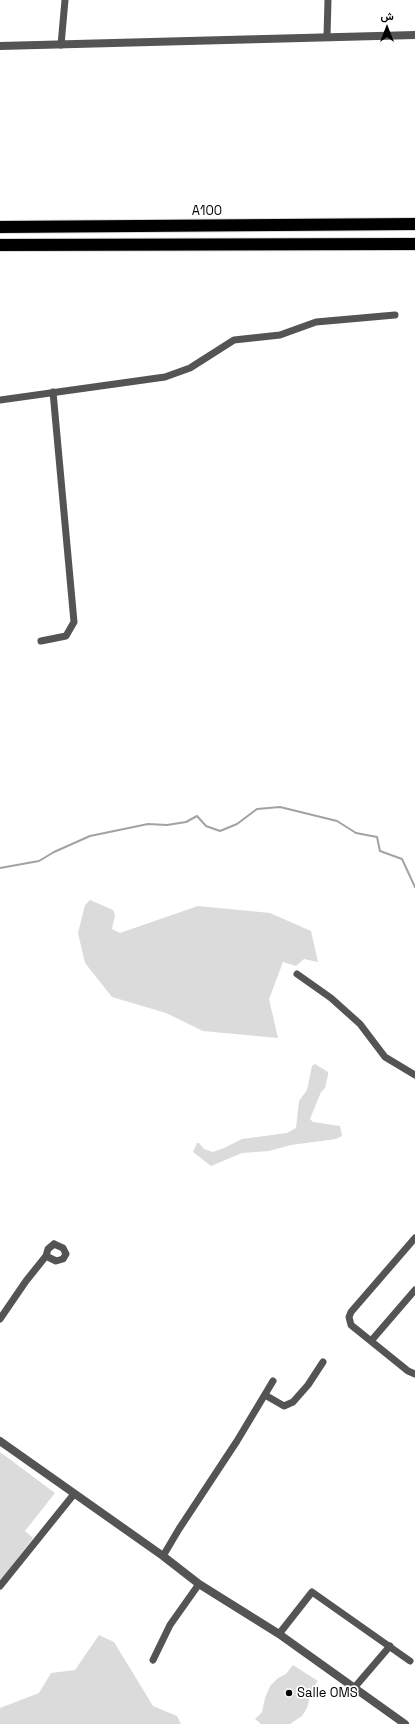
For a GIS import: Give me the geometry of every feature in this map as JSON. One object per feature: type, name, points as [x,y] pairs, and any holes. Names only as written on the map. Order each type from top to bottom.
[{"type":"highway","name":"A100","points":[[0,227],[415,224]]},
{"type":"highway","points":[[0,245],[415,244]]},
{"type":"street","points":[[61,45],[65,0]]},
{"type":"street","points":[[327,36],[328,0]]},
{"type":"street","points":[[0,46],[327,36],[415,35]]},
{"type":"street","points":[[0,400],[165,377],[190,368],[234,340],[280,335],[316,322],[395,315]]},
{"type":"street","points":[[41,641],[66,636],[74,622],[52,392]]},
{"type":"street","points":[[297,974],[331,998],[360,1024],[385,1057],[415,1076]]},
{"type":"street","points":[[415,1238],[349,1314],[351,1325],[408,1371],[415,1374]]},
{"type":"street","points":[[0,1318],[46,1256]]},
{"type":"street","points":[[371,1341],[415,1290]]},
{"type":"street","points":[[265,1395],[284,1406],[293,1402],[308,1385],[323,1362]]},
{"type":"street","points":[[163,1556],[237,1441],[273,1381]]},
{"type":"street","points":[[0,1441],[163,1556],[199,1584],[280,1634],[405,1724]]},
{"type":"street","points":[[0,1586],[74,1494]]},
{"type":"street","points":[[153,1660],[170,1625],[199,1584]]},
{"type":"street","points":[[280,1634],[312,1592],[410,1661]]},
{"type":"street","points":[[354,1688],[390,1646]]},
{"type":"shaded area","points":[[90,900],[113,910],[115,915],[112,929],[120,933],[198,906],[270,913],[311,931],[318,962],[304,959],[296,966],[283,962],[269,999],[278,1038],[203,1031],[166,1013],[112,997],[85,963],[78,933],[85,905]]},
{"type":"shaded area","points":[[315,1064],[328,1072],[328,1075],[325,1088],[321,1092],[310,1119],[313,1122],[340,1126],[342,1136],[336,1139],[291,1145],[269,1151],[242,1153],[211,1166],[193,1152],[197,1143],[199,1143],[204,1149],[213,1152],[242,1139],[287,1133],[296,1128],[299,1101],[307,1090],[312,1066]]},
{"type":"shaded area","points":[[0,1452],[55,1493],[25,1531],[33,1538],[0,1582]]},
{"type":"shaded area","points":[[99,1635],[114,1642],[153,1706],[177,1716],[181,1724],[0,1724],[0,1708],[39,1693],[51,1673],[75,1670]]},
{"type":"shaded area","name":"Salle OMS","points":[[293,1665],[318,1681],[312,1689],[307,1708],[302,1716],[290,1724],[261,1724],[255,1719],[262,1712],[265,1698],[270,1686],[278,1678],[286,1674]]},
{"type":"waterway","points":[[0,868],[39,861],[54,852],[90,836],[148,824],[167,825],[186,822],[197,816],[206,826],[220,831],[237,824],[257,809],[280,807],[337,821],[356,833],[377,837],[380,851],[402,859],[415,887]]},
{"type":"place","name":"Salle OMS","points":[[289,1693]]}]
